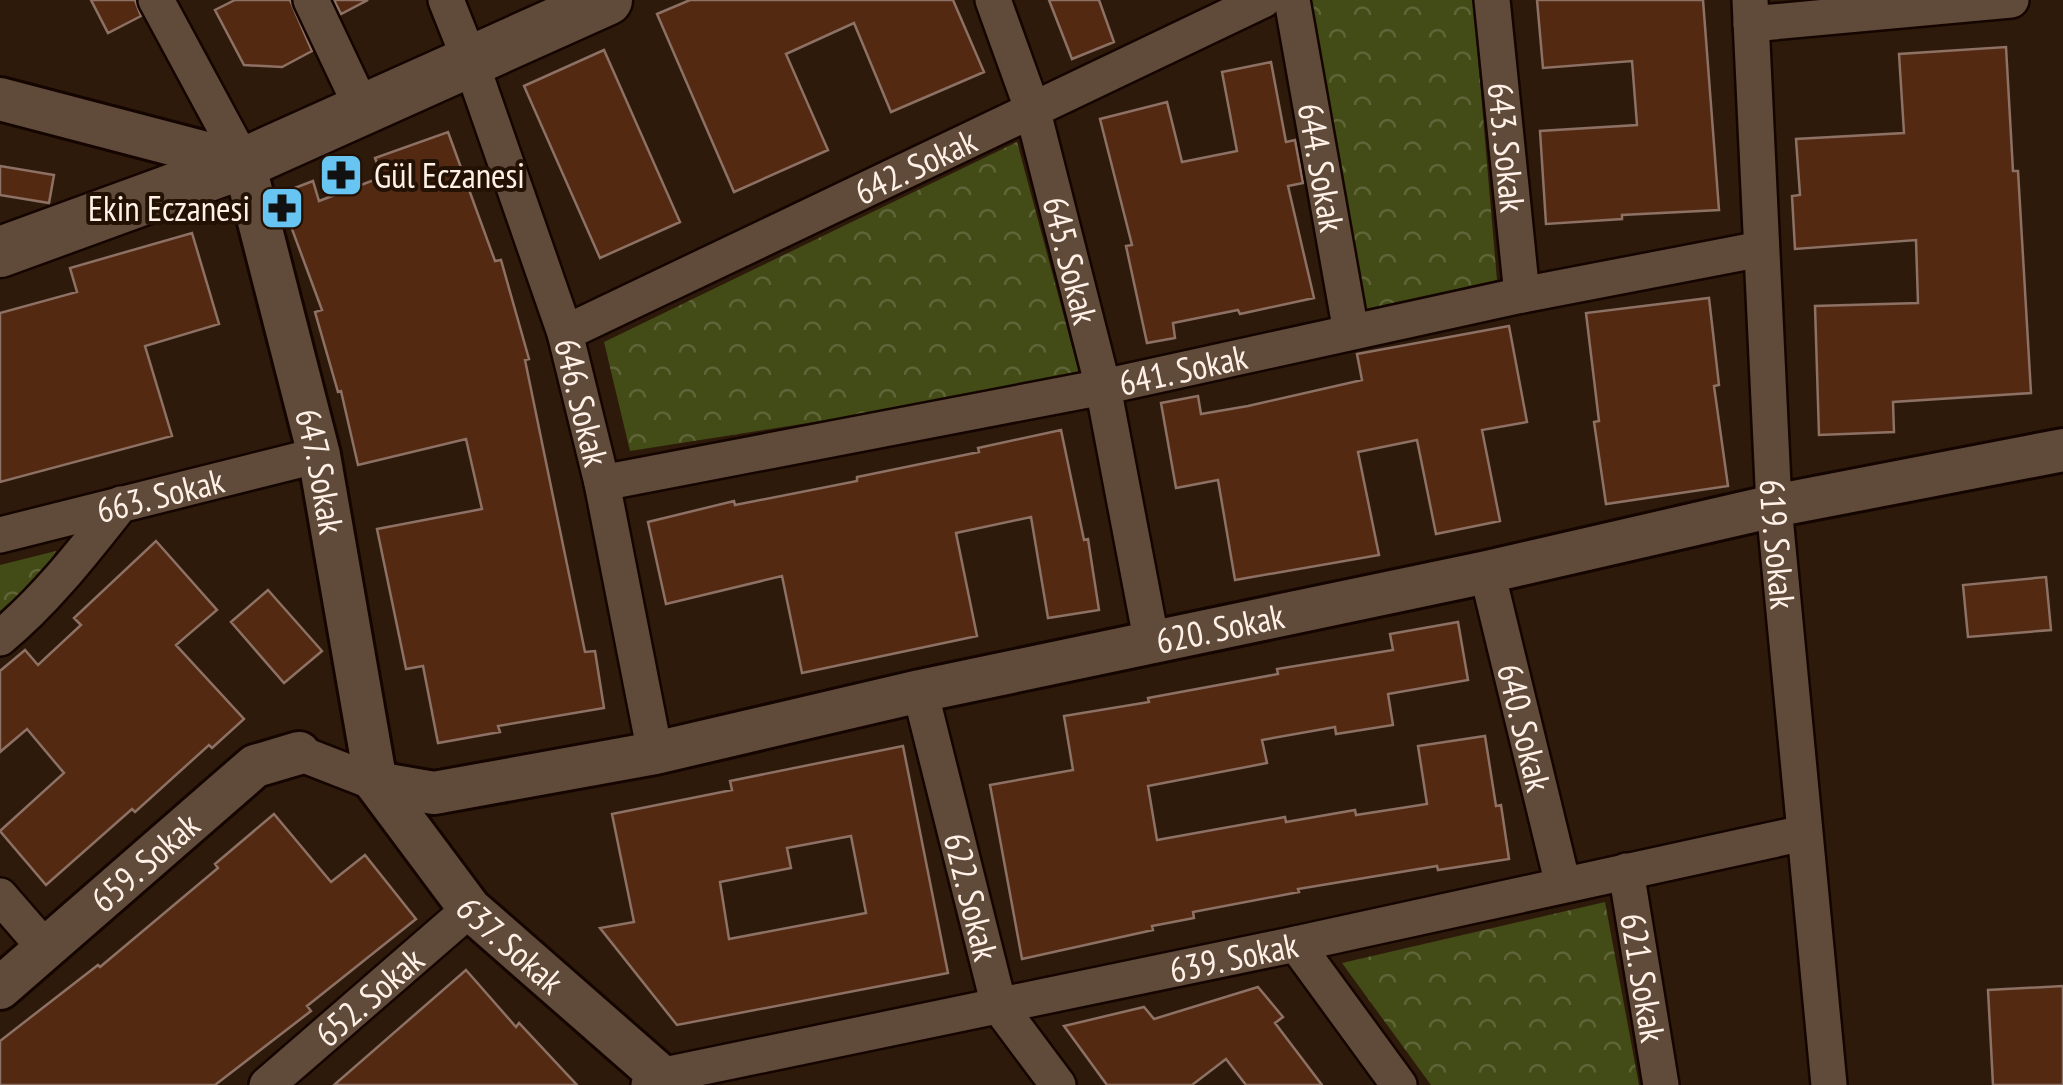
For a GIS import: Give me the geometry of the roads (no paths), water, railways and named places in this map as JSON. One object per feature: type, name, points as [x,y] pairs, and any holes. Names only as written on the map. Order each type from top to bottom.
[{"type":"main road","points":[[0,252],[244,163],[607,0]]},
{"type":"street","points":[[156,0],[244,163]]},
{"type":"street","points":[[311,0],[363,110]]},
{"type":"street","name":"646. Sokak","points":[[446,0],[472,63],[565,333],[602,483],[655,753]]},
{"type":"street","name":"645. Sokak","points":[[993,0],[1032,108],[1103,387],[1152,644]]},
{"type":"street","name":"642. Sokak","points":[[565,333],[1263,0]]},
{"type":"street","name":"644. Sokak","points":[[1292,0],[1351,332]]},
{"type":"street","name":"643. Sokak","points":[[1492,0],[1522,295]]},
{"type":"street","points":[[1750,12],[2011,0]]},
{"type":"street","name":"619. Sokak","points":[[1750,12],[1774,506],[1829,1085]]},
{"type":"street","points":[[0,98],[244,163]]},
{"type":"street","name":"647. Sokak","points":[[244,163],[319,455],[376,783]]},
{"type":"street","name":"641. Sokak","points":[[602,483],[1103,387],[1522,295],[1761,249]]},
{"type":"street","name":"620. Sokak","points":[[376,783],[434,793],[655,753],[920,691],[1487,572],[1774,506],[2063,450]]},
{"type":"street","name":"663. Sokak","points":[[0,536],[319,455]]},
{"type":"street","points":[[0,638],[25,618],[120,504]]},
{"type":"street","name":"640. Sokak","points":[[1487,572],[1563,885]]},
{"type":"street","name":"622. Sokak","points":[[920,691],[1000,1006],[1058,1085]]},
{"type":"street","points":[[299,753],[376,783]]},
{"type":"street","name":"659. Sokak","points":[[0,988],[256,766],[299,753]]},
{"type":"street","name":"637. Sokak","points":[[376,783],[470,909],[660,1082]]},
{"type":"street","name":"639. Sokak","points":[[660,1082],[1804,833]]},
{"type":"street","name":"621. Sokak","points":[[1626,871],[1661,1085]]},
{"type":"street","points":[[0,896],[46,950]]},
{"type":"street","name":"652. Sokak","points":[[267,1085],[470,909]]},
{"type":"street","points":[[1296,944],[1399,1085]]},
{"type":"place","name":"Gül Eczanesi","points":[[341,175]]},
{"type":"place","name":"Ekin Eczanesi","points":[[282,208]]}]
